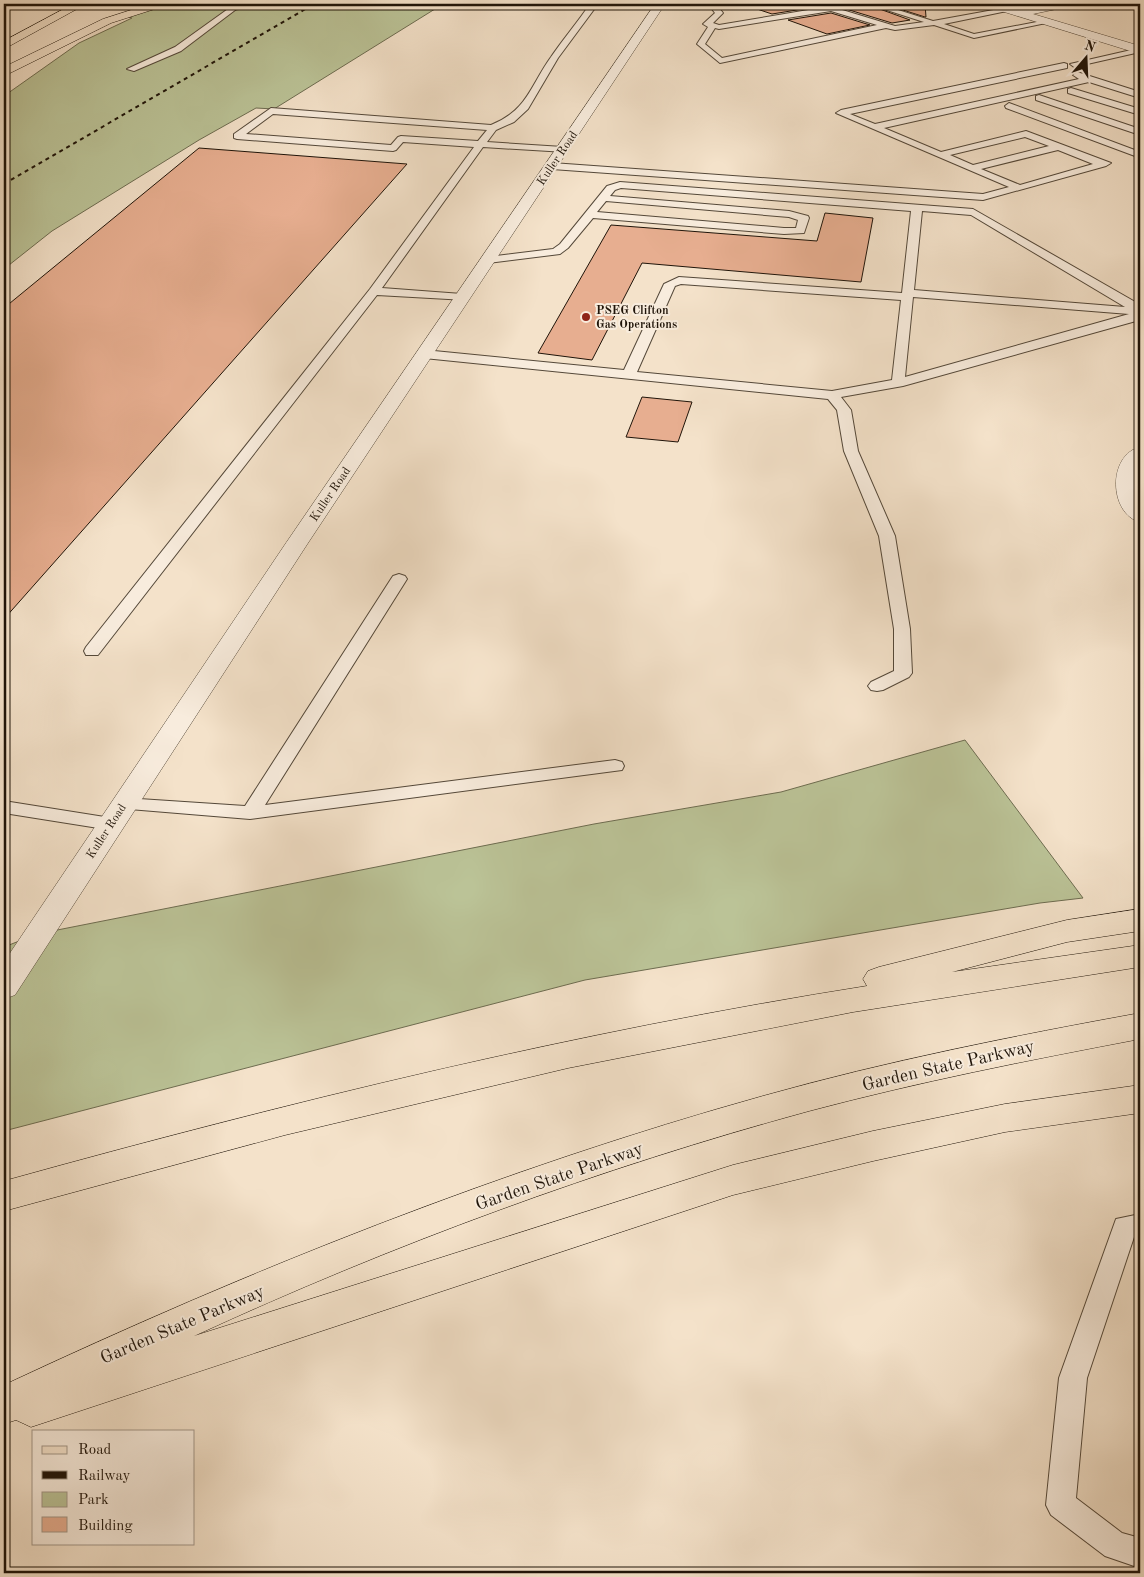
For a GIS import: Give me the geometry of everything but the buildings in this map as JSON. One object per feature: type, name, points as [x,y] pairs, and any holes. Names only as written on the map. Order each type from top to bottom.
[{"type":"main road","points":[[4,8],[11,4]]},
{"type":"main road","points":[[4,37],[56,4]]},
{"type":"main road","points":[[4,46],[82,4]]},
{"type":"main road","points":[[4,70],[107,21],[160,4]]},
{"type":"main road","points":[[4,70],[101,10]]},
{"type":"main road","points":[[18,1192],[351,1105],[637,1041],[1068,931],[1140,920]]},
{"type":"main road","points":[[637,1041],[917,989],[1140,956]]},
{"type":"main road","name":"Garden State Parkway","points":[[4,1405],[79,1368],[212,1310],[441,1218],[555,1176],[755,1113],[866,1083],[966,1060],[1140,1026]]},
{"type":"main road","points":[[4,1416],[733,1180],[873,1146],[1005,1118],[1140,1099]]},
{"type":"street","name":"Kuller Road","points":[[4,987],[291,551],[660,4]]},
{"type":"street","points":[[989,4],[1140,50]]},
{"type":"street","points":[[1020,13],[1067,4]]},
{"type":"street","points":[[1140,453],[1131,461],[1127,470],[1126,491],[1131,505],[1140,515]]},
{"type":"lane","points":[[132,69],[178,48],[239,4]]},
{"type":"lane","points":[[594,4],[575,33],[554,58],[533,94],[519,112],[511,120],[493,128],[271,111],[237,136],[393,148],[401,138],[557,158],[983,197],[1139,154]]},
{"type":"lane","points":[[712,4],[719,13],[707,24],[719,27],[856,4]]},
{"type":"lane","points":[[872,4],[974,36],[1048,22]]},
{"type":"lane","points":[[829,8],[884,26],[906,28],[1007,9]]},
{"type":"lane","points":[[712,26],[701,44],[720,61],[884,26]]},
{"type":"lane","points":[[1019,188],[842,113],[1140,50]]},
{"type":"lane","points":[[1054,68],[1140,95]]},
{"type":"lane","points":[[874,127],[1089,79]]},
{"type":"lane","points":[[1071,91],[1140,112]]},
{"type":"lane","points":[[1039,98],[1140,132]]},
{"type":"lane","points":[[1009,106],[1139,154]]},
{"type":"lane","points":[[92,651],[374,291],[493,128]]},
{"type":"lane","points":[[940,154],[1026,134],[1102,164]]},
{"type":"lane","points":[[972,168],[1058,146]]},
{"type":"lane","points":[[488,260],[536,256],[556,252],[564,246],[610,188],[620,185],[973,212],[1133,306],[1137,311]]},
{"type":"lane","points":[[973,212],[975,196]]},
{"type":"lane","points":[[588,214],[784,231],[800,231],[804,218],[789,214],[602,198]]},
{"type":"lane","points":[[898,383],[917,208]]},
{"type":"lane","points":[[629,374],[670,284],[679,280],[1137,311]]},
{"type":"lane","points":[[374,291],[462,298]]},
{"type":"lane","points":[[424,354],[832,395],[898,383],[1132,318],[1137,311]]},
{"type":"lane","points":[[832,395],[844,410],[851,451],[886,536],[902,629],[903,673],[876,686]]},
{"type":"lane","points":[[250,813],[399,579]]},
{"type":"lane","points":[[124,804],[250,813],[615,766]]},
{"type":"lane","points":[[4,808],[111,824]]},
{"type":"lane","points":[[1140,1225],[1124,1227],[1073,1378],[1061,1505],[1115,1546],[1140,1553]]},
{"type":"green space","points":[[147,4],[226,4],[230,11],[272,4],[443,4],[274,109],[256,108],[199,140],[52,231],[4,269],[4,96],[79,43],[132,18],[126,16]]},
{"type":"green space","points":[[965,740],[1083,898],[1040,903],[585,980],[4,1131],[4,947],[37,934],[594,824],[781,792]]},
{"type":"railway","points":[[4,184],[314,4]]},
{"type":"place","name":"PSEG Clifton Gas Operations","points":[[586,317]]}]
